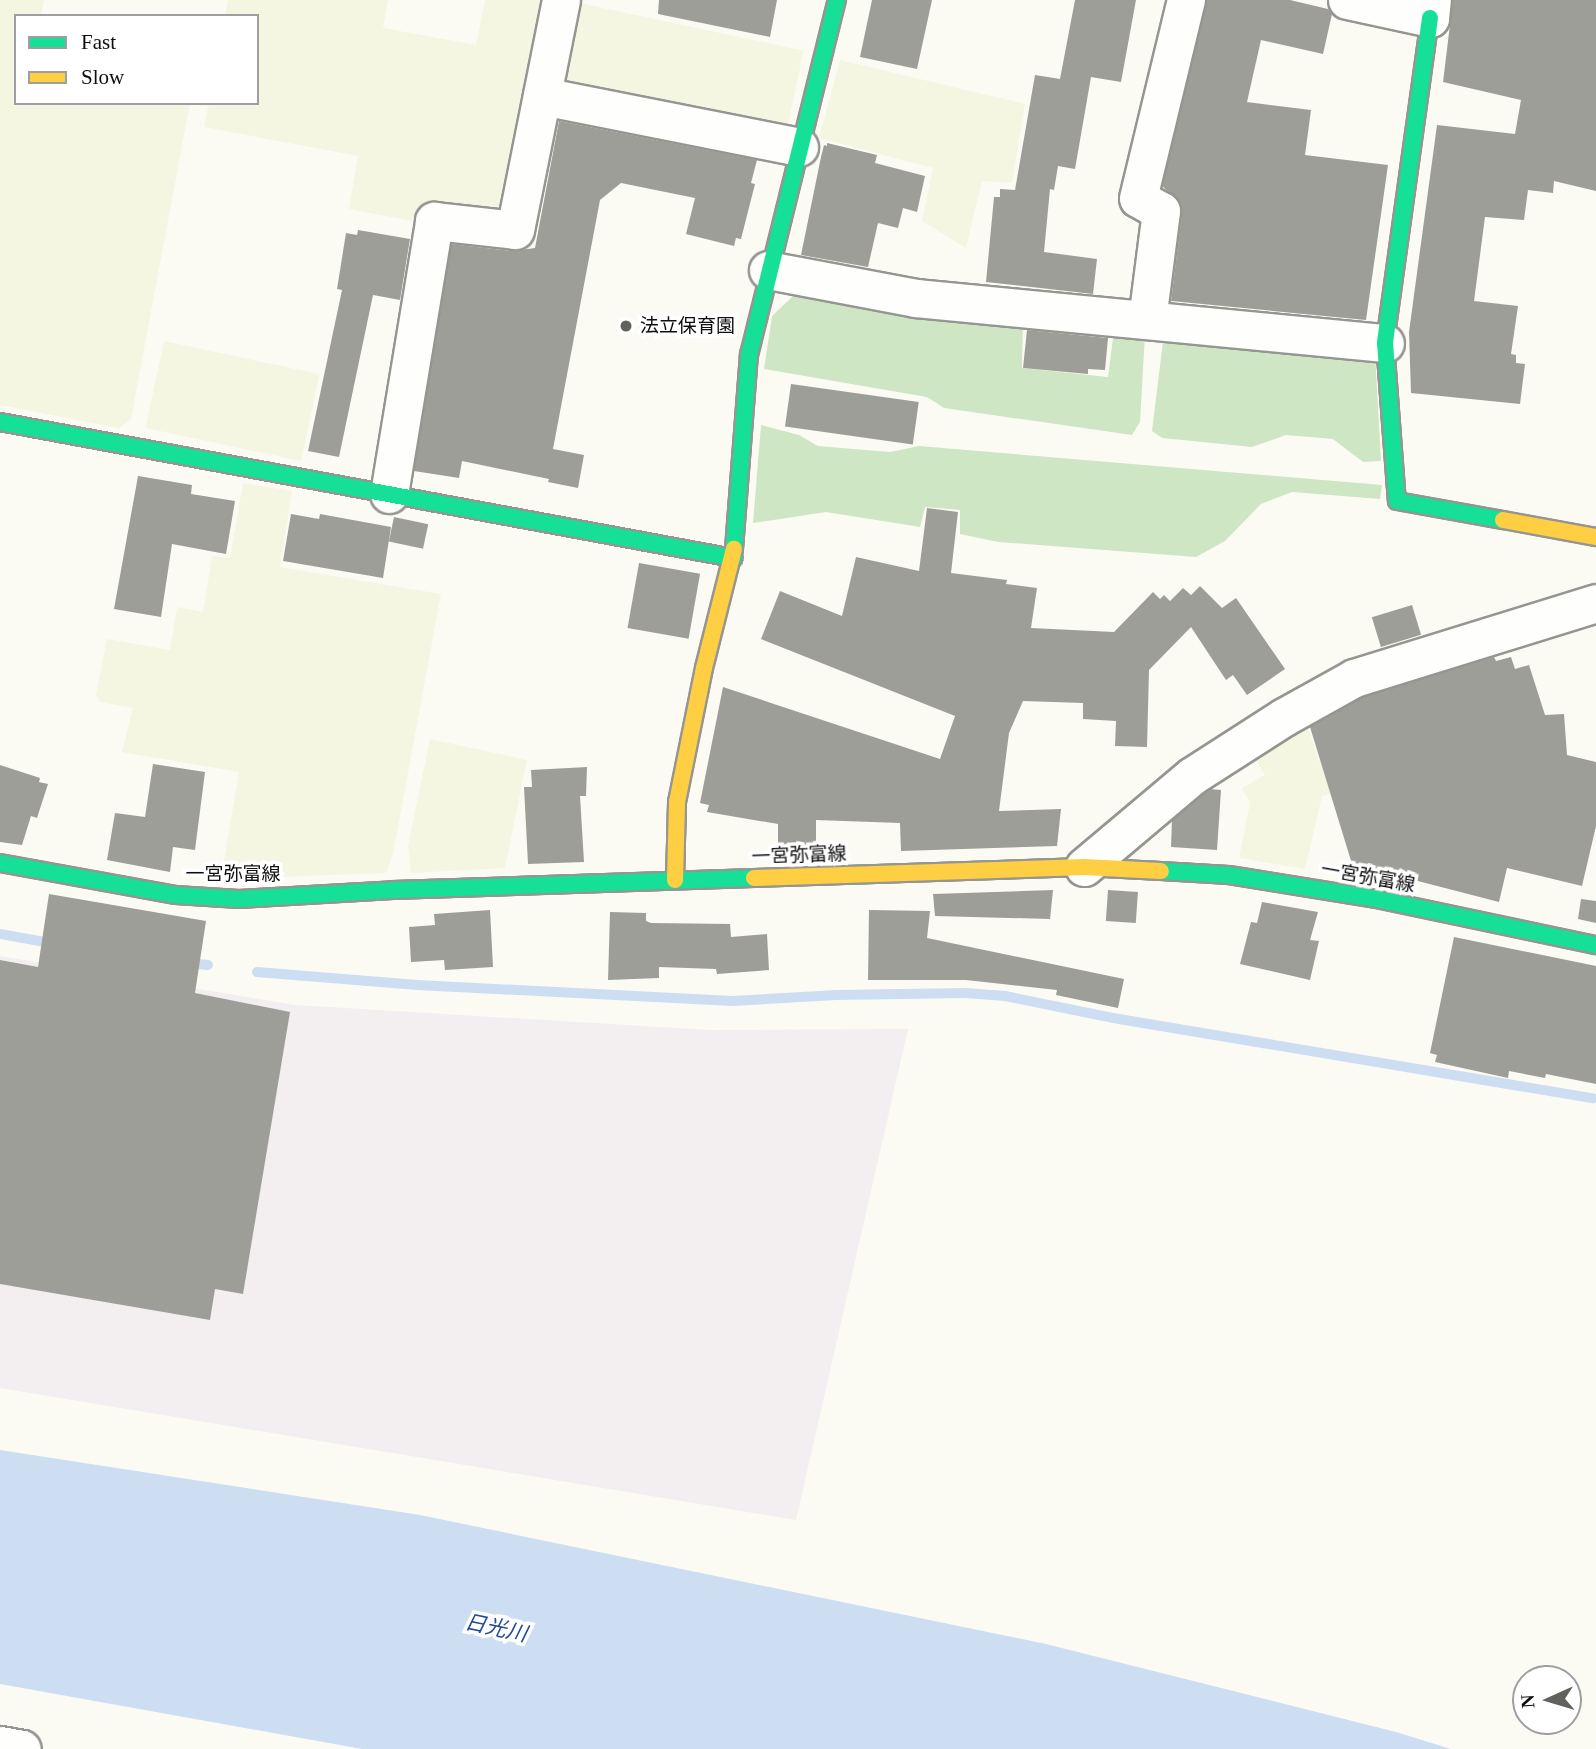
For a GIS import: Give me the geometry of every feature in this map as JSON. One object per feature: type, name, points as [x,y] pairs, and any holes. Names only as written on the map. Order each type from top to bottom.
[{"type":"street","points":[[389,494],[434,221],[515,230],[561,0]]},
{"type":"street","points":[[675,880],[677,803],[704,668],[733,558],[749,355],[837,0]]},
{"type":"street","points":[[1147,320],[1161,211],[1138,198],[1186,0]]},
{"type":"street","points":[[1347,0],[1431,9],[1385,344],[1397,501],[1596,537]]},
{"type":"street","points":[[542,96],[799,147]]},
{"type":"street","points":[[768,270],[916,298],[1385,344]]},
{"type":"street","points":[[0,422],[733,558]]},
{"type":"street","points":[[1084,867],[1192,776],[1284,717],[1354,678],[1596,603]]},
{"type":"street","name":"一宮弥富線","points":[[0,863],[176,895],[239,899],[675,880],[1084,867],[1229,875],[1377,899],[1596,945]]},
{"type":"street","points":[[0,1745],[22,1749]]},
{"type":"shaded area","points":[[0,956],[295,1005],[709,1030],[908,1029],[796,1520],[0,1388]]},
{"type":"green space","points":[[0,0],[44,0],[41,14],[14,14],[14,105],[190,105],[131,419],[119,428],[0,405]]},
{"type":"green space","points":[[228,0],[388,0],[383,28],[476,45],[485,0],[551,0],[507,213],[423,223],[349,209],[358,156],[204,127],[209,105],[259,105],[259,14],[225,14]]},
{"type":"green space","points":[[570,1],[804,51],[787,131],[553,81]]},
{"type":"green space","points":[[840,60],[1025,104],[1012,183],[982,181],[966,248],[922,221],[933,168],[819,138]]},
{"type":"green space","points":[[793,296],[1023,318],[1022,368],[1108,377],[1114,330],[1145,335],[1140,422],[1132,435],[944,408],[927,397],[764,369],[772,316]]},
{"type":"green space","points":[[1164,333],[1375,353],[1381,461],[1363,462],[1333,439],[1286,435],[1252,447],[1162,438],[1152,431]]},
{"type":"green space","points":[[164,341],[320,374],[301,461],[145,428]]},
{"type":"green space","points":[[761,425],[799,435],[818,446],[890,452],[919,446],[1382,485],[1380,499],[1292,492],[1261,504],[1225,541],[1196,557],[998,542],[960,534],[960,510],[925,507],[920,527],[826,512],[753,523]]},
{"type":"green space","points":[[243,483],[292,491],[280,567],[441,594],[393,854],[386,873],[221,879],[239,772],[122,752],[133,708],[100,702],[96,695],[107,639],[170,650],[177,607],[203,612],[212,556],[230,558]]},
{"type":"green space","points":[[1303,713],[1319,761],[1369,745],[1377,783],[1322,796],[1305,869],[1239,858],[1250,803],[1242,788],[1265,775],[1250,751]]},
{"type":"green space","points":[[430,739],[527,760],[505,868],[411,873],[408,846]]},
{"type":"water","name":"日光川","points":[[0,1450],[420,1515],[1046,1644],[1396,1732],[1451,1749],[362,1749],[0,1684]]},
{"type":"building","points":[[659,0],[777,0],[770,37],[658,14]]},
{"type":"building","points":[[872,0],[932,0],[917,69],[860,57]]},
{"type":"building","points":[[1075,0],[1136,0],[1121,82],[1091,77],[1075,169],[1058,166],[1054,190],[1050,189],[1044,252],[1097,259],[1093,294],[986,282],[994,197],[1000,197],[1000,189],[1015,190],[1035,75],[1060,79]]},
{"type":"building","points":[[1206,0],[1290,0],[1328,9],[1332,14],[1323,54],[1261,40],[1247,102],[1311,110],[1305,155],[1388,165],[1366,320],[1171,301],[1182,213],[1179,201],[1162,186]]},
{"type":"building","points":[[1453,0],[1596,0],[1596,191],[1554,181],[1553,193],[1528,190],[1524,220],[1485,217],[1474,301],[1518,306],[1511,354],[1516,355],[1516,363],[1525,364],[1520,404],[1411,393],[1409,332],[1437,125],[1515,134],[1521,100],[1443,82]]},
{"type":"building","points":[[559,121],[757,160],[751,183],[755,184],[741,239],[736,238],[734,246],[686,234],[695,198],[621,183],[600,200],[553,449],[584,455],[578,488],[548,482],[549,479],[462,461],[459,478],[414,471],[451,244],[513,251],[535,248]]},
{"type":"building","points":[[827,143],[877,155],[875,163],[925,176],[917,212],[903,208],[898,228],[878,223],[868,267],[801,255],[821,157]]},
{"type":"building","points":[[358,230],[410,239],[400,300],[373,295],[339,457],[308,451],[342,290],[337,289],[346,233],[357,235]]},
{"type":"building","points":[[1027,330],[1108,338],[1105,370],[1088,369],[1088,374],[1023,368]]},
{"type":"building","points":[[791,384],[919,402],[913,445],[785,427]]},
{"type":"building","points":[[138,476],[192,485],[191,494],[235,501],[226,554],[172,544],[161,617],[114,609]]},
{"type":"building","points":[[927,508],[958,512],[951,573],[1007,580],[1006,584],[1037,588],[1031,628],[1114,632],[1153,592],[1160,599],[1164,595],[1170,601],[1183,588],[1191,595],[1200,586],[1222,608],[1236,598],[1285,669],[1247,695],[1233,675],[1226,680],[1191,627],[1149,670],[1147,747],[1115,746],[1116,721],[1083,719],[1083,703],[1023,701],[1009,733],[999,811],[1061,809],[1057,846],[901,851],[900,823],[816,820],[816,851],[778,852],[778,824],[707,812],[709,805],[700,803],[723,687],[940,759],[955,716],[761,639],[780,591],[842,616],[856,557],[919,571]]},
{"type":"building","points":[[291,514],[319,519],[320,514],[391,527],[383,578],[283,561]]},
{"type":"building","points":[[394,517],[428,524],[423,549],[389,541]]},
{"type":"building","points":[[639,563],[700,574],[689,639],[628,628]]},
{"type":"building","points":[[1412,605],[1421,635],[1381,647],[1372,617]]},
{"type":"building","points":[[1494,657],[1496,661],[1511,657],[1515,669],[1529,665],[1545,715],[1564,714],[1567,755],[1596,762],[1596,826],[1582,886],[1507,868],[1499,902],[1352,864],[1310,727],[1362,697]]},
{"type":"building","points":[[153,764],[205,772],[195,850],[173,847],[170,872],[107,860],[115,813],[145,817]]},
{"type":"building","points":[[0,765],[40,778],[39,782],[48,784],[37,818],[31,816],[22,845],[0,842]]},
{"type":"building","points":[[587,767],[586,796],[580,796],[584,862],[528,864],[524,787],[532,787],[531,770]]},
{"type":"building","points":[[1210,789],[1221,790],[1217,850],[1171,847],[1172,820]]},
{"type":"building","points":[[1053,890],[1050,919],[935,916],[933,894]]},
{"type":"building","points":[[1108,890],[1138,892],[1136,923],[1106,921]]},
{"type":"building","points":[[49,894],[206,921],[195,993],[290,1012],[243,1294],[215,1289],[210,1320],[0,1284],[0,960],[38,967]]},
{"type":"building","points":[[1581,899],[1596,901],[1596,923],[1578,919]]},
{"type":"building","points":[[1262,902],[1318,912],[1310,940],[1319,941],[1310,980],[1240,964],[1251,922],[1257,923]]},
{"type":"building","points":[[490,910],[493,967],[445,970],[444,960],[411,962],[409,927],[435,925],[434,914]]},
{"type":"building","points":[[869,910],[930,911],[927,938],[1124,979],[1118,1008],[1056,995],[1057,990],[966,980],[868,980]]},
{"type":"building","points":[[610,912],[646,913],[646,921],[651,923],[730,924],[731,937],[767,934],[769,970],[717,974],[716,969],[659,967],[659,978],[608,980]]},
{"type":"building","points":[[1454,937],[1596,966],[1596,1084],[1546,1074],[1545,1078],[1509,1071],[1508,1078],[1435,1062],[1437,1055],[1430,1053]]},
{"type":"waterway","points":[[0,934],[56,944]]},
{"type":"waterway","points":[[186,963],[208,965]]},
{"type":"waterway","points":[[257,972],[417,985],[733,1001],[836,995],[965,993],[1005,996],[1113,1018],[1593,1098]]},
{"type":"traffic: fast","points":[[734,549],[749,355],[837,0]]},
{"type":"traffic: fast","points":[[1430,18],[1385,343],[1397,501],[1503,520]]},
{"type":"traffic: fast","points":[[0,422],[733,558]]},
{"type":"traffic: fast","points":[[0,863],[176,895],[239,899],[393,890],[754,878]]},
{"type":"traffic: fast","points":[[1161,871],[1229,875],[1377,899],[1596,945]]},
{"type":"traffic: slow","points":[[1503,520],[1596,537]]},
{"type":"traffic: slow","points":[[675,880],[677,802],[704,668],[734,549]]},
{"type":"traffic: slow","points":[[754,878],[1084,867],[1161,871]]},
{"type":"place","name":"法立保育園","points":[[626,326]]}]
